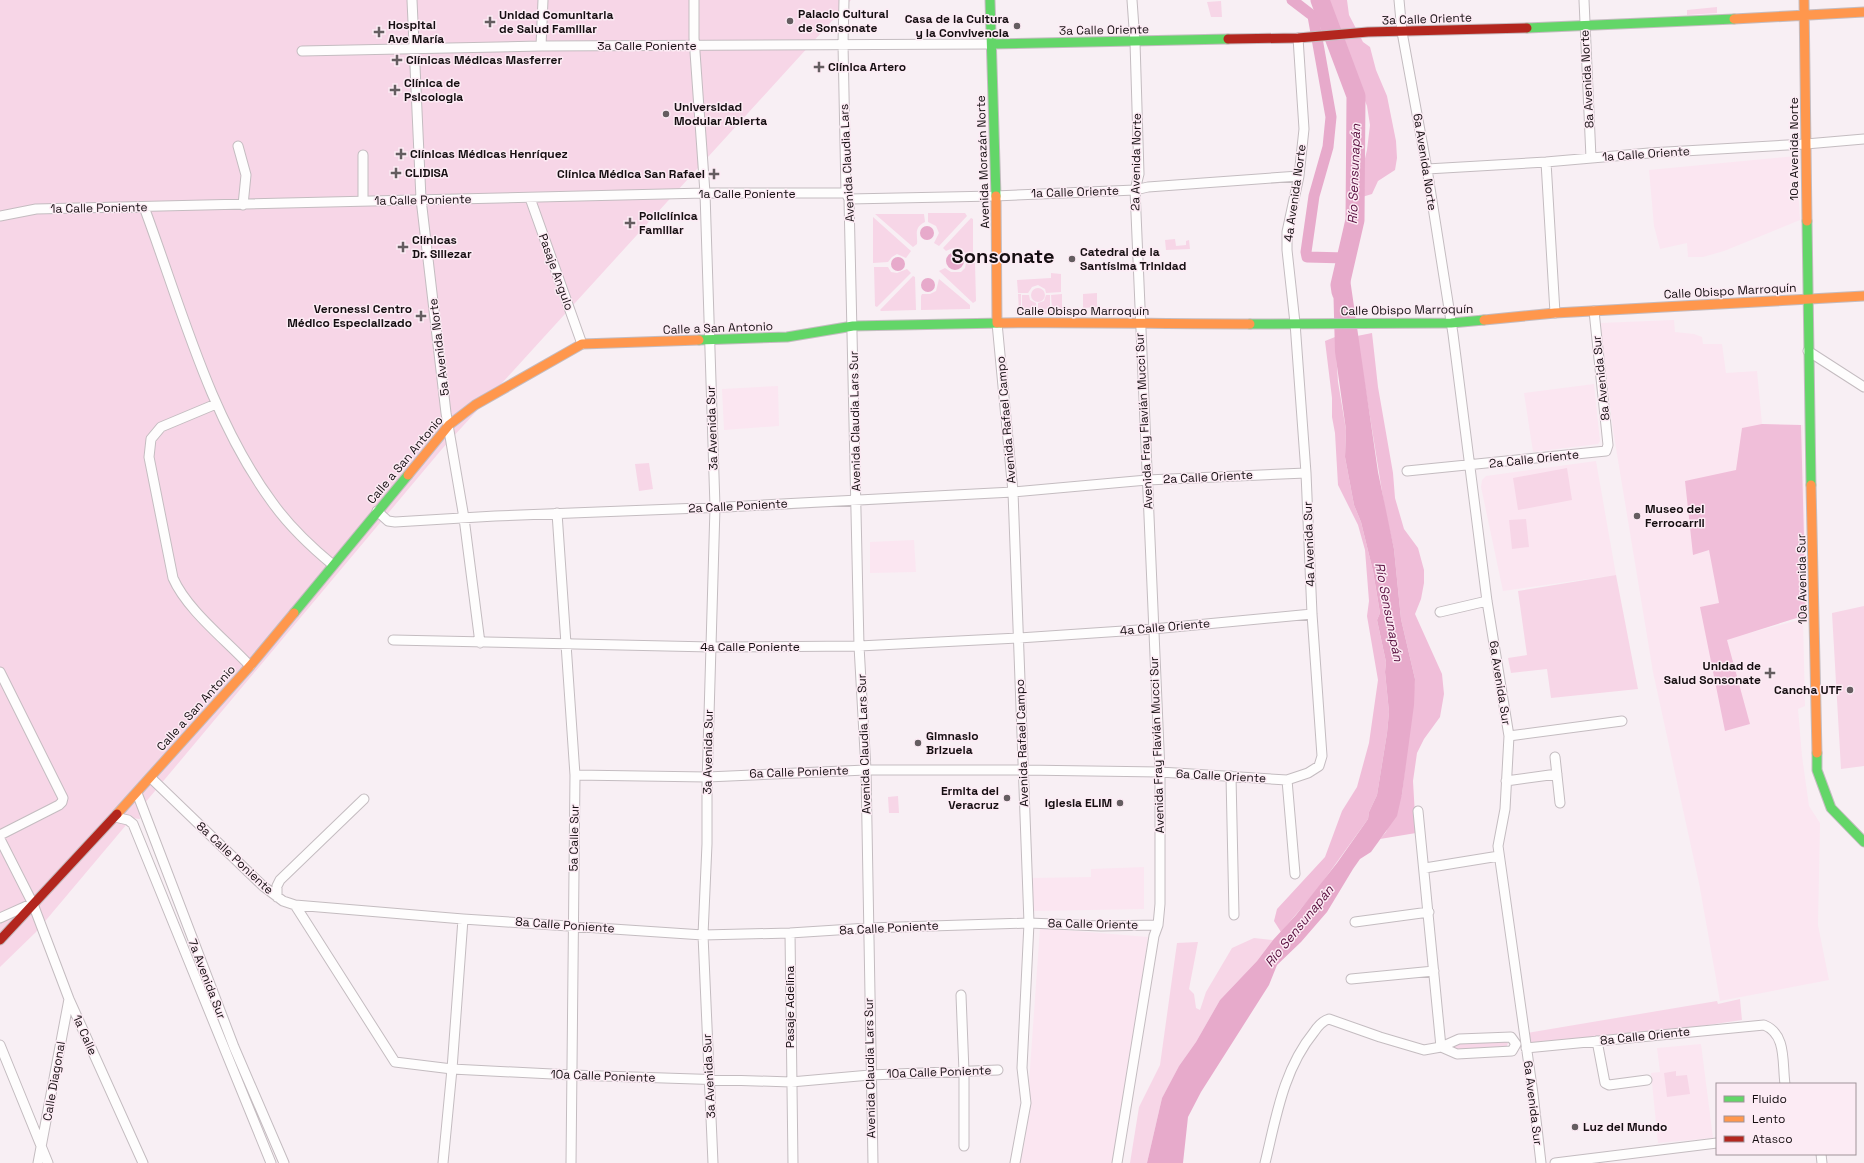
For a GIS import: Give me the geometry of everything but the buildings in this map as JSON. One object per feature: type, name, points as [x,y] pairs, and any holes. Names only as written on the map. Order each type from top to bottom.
[{"type":"street","name":"5a Avenida Norte","points":[[412,0],[421,199],[449,425],[464,518],[480,642]]},
{"type":"street","points":[[542,46],[543,0]]},
{"type":"street","name":"3a Avenida Sur","points":[[694,0],[695,46],[705,193],[715,507],[707,777],[707,844],[702,935],[714,1163]]},
{"type":"street","name":"Avenida Claudia Lars","points":[[844,0],[843,44],[853,326]]},
{"type":"street","name":"Avenida Morazán Norte","points":[[990,0],[997,323]]},
{"type":"street","name":"2a Avenida Norte","points":[[1132,0],[1135,42],[1138,176],[1135,190],[1140,324]]},
{"type":"street","name":"6a Avenida Norte","points":[[1399,0],[1402,32],[1427,169],[1451,323]]},
{"type":"street","name":"8a Avenida Norte","points":[[1584,0],[1591,158]]},
{"type":"street","name":"10a Avenida Norte","points":[[1804,0],[1805,167],[1809,299]]},
{"type":"street","name":"3a Calle Oriente","points":[[992,44],[1298,38],[1368,32],[1585,26],[1864,12]]},
{"type":"street","name":"4a Avenida Norte","points":[[1295,323],[1288,264],[1287,232],[1299,176],[1304,129],[1298,38]]},
{"type":"street","name":"3a Calle Poniente","points":[[302,51],[542,46],[992,44]]},
{"type":"street","name":"1a Calle Oriente","points":[[1427,169],[1864,139]]},
{"type":"street","points":[[238,146],[246,175],[244,205]]},
{"type":"street","points":[[363,201],[364,155]]},
{"type":"street","points":[[1546,162],[1555,313]]},
{"type":"street","name":"1a Calle Oriente","points":[[848,196],[995,196],[1135,190],[1148,187],[1299,176]]},
{"type":"street","name":"1a Calle Poniente","points":[[0,216],[36,209],[244,205],[421,199],[530,198],[705,193],[848,196]]},
{"type":"street","name":"Pasaje Angulo","points":[[530,198],[582,344]]},
{"type":"street","points":[[144,207],[216,404],[256,480],[272,503],[296,531],[333,565]]},
{"type":"street","name":"Calle Obispo Marroquín","points":[[997,323],[1451,323],[1555,313],[1864,296]]},
{"type":"street","name":"10a Avenida Sur","points":[[1809,299],[1808,351],[1816,639],[1817,770],[1831,808],[1864,842]]},
{"type":"street","name":"8a Avenida Sur","points":[[1594,311],[1608,445]]},
{"type":"street","name":"Calle a San Antonio","points":[[0,940],[151,778],[250,666],[449,425],[475,405],[525,375],[582,344],[709,341],[788,337],[853,326],[997,323]]},
{"type":"street","name":"Avenida Rafael Campo","points":[[997,323],[1013,492],[1029,923],[1022,1068],[1026,1103],[1015,1163]]},
{"type":"street","name":"4a Avenida Sur","points":[[1295,323],[1306,472],[1312,614],[1322,756],[1320,766]]},
{"type":"street","name":"6a Avenida Sur","points":[[1451,323],[1486,601],[1509,736],[1505,809],[1498,846],[1522,1045],[1533,1094],[1540,1163]]},
{"type":"street","name":"Avenida Fray Flavián Mucci Sur","points":[[1117,1163],[1154,936],[1158,925],[1160,904],[1160,772],[1140,324]]},
{"type":"street","name":"Avenida Claudia Lars Sur","points":[[853,326],[859,646],[866,770],[870,1075],[873,1163]]},
{"type":"street","points":[[1808,351],[1864,387]]},
{"type":"street","points":[[216,404],[161,427],[151,439],[149,457],[173,578],[178,590],[189,604],[250,666]]},
{"type":"street","name":"2a Calle Oriente","points":[[1408,471],[1606,451],[1608,445]]},
{"type":"street","name":"2a Calle Oriente","points":[[1013,492],[1147,480],[1306,472]]},
{"type":"street","name":"2a Calle Poniente","points":[[377,511],[388,521],[395,522],[1013,492]]},
{"type":"street","name":"5a Calle Sur","points":[[557,514],[575,775],[572,1163]]},
{"type":"street","points":[[1440,612],[1486,601]]},
{"type":"street","name":"4a Calle Oriente","points":[[1019,638],[1153,629],[1312,614]]},
{"type":"street","name":"4a Calle Poniente","points":[[393,640],[711,647],[859,646],[1019,638]]},
{"type":"street","points":[[0,672],[63,798],[59,805],[0,835]]},
{"type":"street","points":[[1509,736],[1622,720]]},
{"type":"street","points":[[1555,757],[1560,803]]},
{"type":"street","name":"6a Calle Oriente","points":[[1023,770],[1160,772],[1287,780],[1308,773],[1320,766]]},
{"type":"street","name":"6a Calle Poniente","points":[[575,775],[707,777],[866,770],[1023,770]]},
{"type":"street","points":[[1506,781],[1557,774]]},
{"type":"street","points":[[1231,776],[1234,915]]},
{"type":"street","name":"8a Calle Poniente","points":[[151,778],[263,886],[277,897],[295,905],[463,919],[573,925],[702,935],[790,933],[868,928],[1029,923]]},
{"type":"street","points":[[1287,780],[1295,874]]},
{"type":"street","name":"7a Avenida Sur","points":[[137,793],[234,1047],[284,1163]]},
{"type":"street","points":[[277,897],[276,891],[280,880],[364,799]]},
{"type":"street","points":[[1418,811],[1425,868],[1441,1047]]},
{"type":"street","name":"7a Avenida Sur","points":[[115,817],[128,820],[133,824],[271,1163]]},
{"type":"street","name":"1a Calle","points":[[0,839],[33,904],[69,999],[143,1163]]},
{"type":"street","points":[[1425,868],[1499,856]]},
{"type":"street","points":[[0,918],[33,904]]},
{"type":"street","name":"10a Calle Poniente","points":[[295,905],[395,1062],[452,1069],[572,1075],[791,1082],[870,1075],[998,1070]]},
{"type":"street","points":[[1355,922],[1429,912]]},
{"type":"street","points":[[443,1163],[452,1069],[463,919]]},
{"type":"street","name":"8a Calle Oriente","points":[[1029,923],[1101,926],[1158,925]]},
{"type":"street","name":"Pasaje Adelina","points":[[790,933],[793,1163]]},
{"type":"street","points":[[1351,979],[1434,972]]},
{"type":"street","points":[[961,995],[964,1072],[964,1146]]},
{"type":"street","name":"Calle Diagonal","points":[[38,1163],[69,999]]},
{"type":"street","name":"8a Calle Oriente","points":[[1265,1163],[1285,1084],[1300,1052],[1320,1024],[1329,1019],[1380,1037],[1424,1050],[1441,1047],[1459,1039],[1498,1037],[1511,1037],[1522,1045]]},
{"type":"street","name":"8a Calle Oriente","points":[[1441,1047],[1457,1054],[1512,1051],[1522,1045],[1596,1041],[1764,1025],[1771,1028],[1777,1034],[1780,1041],[1785,1083]]},
{"type":"street","points":[[1596,1041],[1605,1083],[1610,1085],[1647,1080]]},
{"type":"street","points":[[0,1045],[48,1163]]},
{"type":"street","points":[[1555,1163],[1716,1143]]},
{"type":"shaded area","points":[[0,0],[851,0],[442,449],[139,810],[140,819],[132,818],[36,932],[0,967]]},
{"type":"shaded area","points":[[1326,0],[1347,0],[1349,15],[1363,42],[1370,47],[1376,70],[1387,96],[1396,141],[1397,158],[1395,170],[1378,181],[1372,194],[1362,197],[1363,167],[1370,125],[1367,106]]},
{"type":"shaded area","points":[[1221,1],[1222,17],[1211,17],[1207,2]]},
{"type":"shaded area","points":[[1717,7],[1717,13],[1687,15],[1687,10]]},
{"type":"shaded area","points":[[1796,156],[1800,220],[1724,251],[1703,257],[1688,257],[1687,243],[1660,249],[1654,226],[1649,170]]},
{"type":"shaded area","points":[[928,213],[965,213],[967,216],[939,246],[934,243],[939,233],[936,226],[928,222]]},
{"type":"shaded area","points":[[875,214],[924,214],[925,222],[917,229],[917,244],[913,247]]},
{"type":"shaded area","points":[[873,217],[911,251],[906,258],[897,254],[888,262],[873,263]]},
{"type":"shaded area","points":[[971,218],[973,219],[973,257],[968,257],[961,249],[958,248],[953,248],[946,251],[943,248]]},
{"type":"shaded area","points":[[1175,239],[1176,246],[1186,245],[1186,241],[1189,240],[1190,249],[1166,250],[1165,240]]},
{"type":"shaded area","points":[[966,263],[975,263],[976,301],[973,303],[939,271],[945,268],[951,272],[961,272],[965,268]]},
{"type":"shaded area","points":[[874,267],[888,267],[891,272],[897,273],[907,269],[911,273],[877,307],[875,306]]},
{"type":"shaded area","points":[[1051,273],[1061,274],[1061,292],[1046,293],[1045,289],[1038,285],[1032,287],[1028,293],[1018,293],[1017,280],[1051,278]]},
{"type":"shaded area","points":[[913,276],[915,277],[916,310],[881,311],[880,310]]},
{"type":"shaded area","points":[[939,279],[970,305],[970,309],[921,310],[922,294],[930,294],[936,291]]},
{"type":"shaded area","points":[[1038,288],[1043,290],[1045,295],[1043,300],[1038,302],[1033,300],[1031,295],[1033,290]]},
{"type":"shaded area","points":[[1097,293],[1097,307],[1083,308],[1083,294]]},
{"type":"shaded area","points":[[1018,294],[1021,294],[1021,311],[1052,310],[1051,295],[1062,294],[1062,314],[1022,314],[1019,311]]},
{"type":"shaded area","points":[[1022,295],[1029,295],[1030,300],[1036,303],[1037,310],[1022,310]]},
{"type":"shaded area","points":[[1046,295],[1050,295],[1050,309],[1038,310],[1038,303],[1044,301]]},
{"type":"shaded area","points":[[1674,320],[1675,332],[1694,334],[1702,337],[1703,344],[1722,344],[1726,373],[1757,371],[1762,424],[1803,425],[1806,615],[1745,634],[1803,619],[1805,706],[1798,709],[1802,756],[1809,806],[1820,823],[1818,925],[1829,980],[1720,1001],[1699,883],[1653,672],[1613,430],[1600,323]]},
{"type":"shaded area","points":[[1372,333],[1378,387],[1393,473],[1395,498],[1404,529],[1418,548],[1424,570],[1424,583],[1421,599],[1415,614],[1442,674],[1444,694],[1440,717],[1424,739],[1417,753],[1413,781],[1416,833],[1380,839],[1386,832],[1402,794],[1415,679],[1401,619],[1394,549],[1385,510],[1357,336]]},
{"type":"shaded area","points":[[1335,337],[1338,382],[1346,430],[1345,457],[1354,505],[1361,522],[1373,571],[1380,613],[1377,620],[1386,662],[1385,672],[1389,712],[1377,795],[1369,812],[1368,819],[1316,891],[1281,932],[1274,921],[1277,909],[1325,857],[1342,811],[1357,787],[1369,743],[1378,680],[1367,616],[1369,601],[1365,550],[1358,525],[1338,485],[1335,433],[1332,417],[1332,398],[1325,341]]},
{"type":"shaded area","points":[[1594,384],[1600,441],[1598,444],[1533,452],[1524,393]]},
{"type":"shaded area","points":[[778,386],[779,426],[724,430],[722,389]]},
{"type":"shaded area","points":[[1762,424],[1801,425],[1806,615],[1727,640],[1750,724],[1725,731],[1700,607],[1719,603],[1709,550],[1693,555],[1685,481],[1736,470],[1742,428]]},
{"type":"shaded area","points":[[1596,461],[1616,575],[1503,591],[1481,487],[1482,480],[1486,476]]},
{"type":"shaded area","points":[[649,463],[653,489],[639,491],[635,464]]},
{"type":"shaded area","points":[[1567,468],[1572,500],[1518,510],[1513,478]]},
{"type":"shaded area","points":[[1526,519],[1529,547],[1512,549],[1509,520]]},
{"type":"shaded area","points":[[914,540],[916,572],[870,573],[870,542]]},
{"type":"shaded area","points":[[1616,575],[1638,689],[1551,698],[1547,669],[1511,673],[1508,658],[1527,655],[1518,591]]},
{"type":"shaded area","name":"Cancha UTF","points":[[1864,606],[1864,766],[1841,769],[1832,613]]},
{"type":"shaded area","points":[[898,796],[899,813],[889,813],[888,797]]},
{"type":"shaded area","points":[[1144,867],[1144,909],[1034,911],[1031,878],[1091,877],[1091,869]]},
{"type":"shaded area","points":[[1040,928],[1148,937],[1114,1163],[1020,1163],[1025,1139]]},
{"type":"shaded area","points":[[1254,938],[1273,940],[1257,961],[1220,1000],[1196,1042],[1179,1066],[1162,1098],[1147,1163],[1130,1163],[1139,1107],[1160,1065],[1177,943],[1198,942],[1189,989],[1194,994],[1196,1008],[1200,1010],[1206,992],[1232,948]]},
{"type":"shaded area","points":[[1740,999],[1742,1020],[1639,1035],[1528,1047],[1527,1033],[1717,1001],[1718,1004]]},
{"type":"shaded area","points":[[1505,1041],[1508,1043],[1506,1048],[1456,1050],[1453,1047],[1456,1043]]},
{"type":"shaded area","points":[[1701,1044],[1713,1138],[1658,1143],[1651,1073],[1660,1072],[1657,1048]]},
{"type":"shaded area","points":[[1676,1071],[1676,1076],[1687,1075],[1690,1094],[1667,1097],[1664,1073]]},
{"type":"water","points":[[927,226],[932,228],[934,233],[932,238],[927,240],[922,238],[920,233],[922,228]]},
{"type":"water","points":[[955,252],[961,255],[964,261],[961,267],[955,270],[949,267],[946,261],[949,255]]},
{"type":"water","points":[[898,257],[903,259],[905,264],[903,269],[898,271],[893,269],[891,264],[893,259]]},
{"type":"water","points":[[1344,267],[1349,272],[1378,472],[1394,549],[1401,619],[1415,679],[1414,705],[1402,794],[1397,816],[1371,852],[1360,859],[1327,912],[1301,942],[1277,965],[1269,985],[1201,1092],[1188,1117],[1183,1163],[1147,1163],[1162,1098],[1179,1066],[1196,1042],[1220,1000],[1257,961],[1337,863],[1368,819],[1369,812],[1377,795],[1389,712],[1385,672],[1386,662],[1377,620],[1380,613],[1373,571],[1361,522],[1354,505],[1345,457],[1346,430],[1335,352],[1333,279]]},
{"type":"water","points":[[928,278],[933,280],[935,285],[933,290],[928,292],[923,290],[921,285],[923,280]]},
{"type":"waterway","points":[[1292,0],[1313,16],[1331,117],[1328,147],[1314,196],[1306,252],[1307,257],[1346,258]]},
{"type":"waterway","name":"Río Sensunapán","points":[[1320,0],[1356,96],[1355,220],[1340,285],[1341,292]]},
{"type":"traffic: fast","points":[[990,0],[996,196]]},
{"type":"traffic: fast","points":[[1527,28],[1734,19]]},
{"type":"traffic: fast","points":[[992,44],[1228,39]]},
{"type":"traffic: fast","points":[[1807,221],[1811,485]]},
{"type":"traffic: fast","points":[[1250,324],[1451,323],[1484,320]]},
{"type":"traffic: fast","points":[[699,340],[787,337],[853,326],[1001,323]]},
{"type":"traffic: fast","points":[[294,613],[408,475]]},
{"type":"traffic: fast","points":[[1817,753],[1817,770],[1831,808],[1864,842]]},
{"type":"traffic: slow","points":[[1804,0],[1807,221]]},
{"type":"traffic: slow","points":[[1734,19],[1864,12]]},
{"type":"traffic: slow","points":[[996,196],[997,323]]},
{"type":"traffic: slow","points":[[1484,320],[1555,313],[1864,296]]},
{"type":"traffic: slow","points":[[1001,323],[1250,324]]},
{"type":"traffic: slow","points":[[408,475],[449,425],[475,405],[582,344],[699,340]]},
{"type":"traffic: slow","points":[[1811,485],[1817,753]]},
{"type":"traffic: slow","points":[[117,814],[250,666],[294,613]]},
{"type":"traffic: jam","points":[[1228,39],[1298,38],[1368,32],[1527,28]]},
{"type":"traffic: jam","points":[[0,940],[117,814]]},
{"type":"place","name":"Palacio Cultural de Sonsonate","points":[[790,21]]},
{"type":"place","name":"Unidad Comunitaria de Salud Familiar","points":[[490,22]]},
{"type":"place","name":"Casa de la Cultura y la Convivencia","points":[[1017,26]]},
{"type":"place","name":"Hospital Ave María","points":[[379,32]]},
{"type":"place","name":"Clínicas Médicas Masferrer","points":[[397,60]]},
{"type":"place","name":"Clínica Artero","points":[[819,67]]},
{"type":"place","name":"Clínica de Psicologia","points":[[395,90]]},
{"type":"place","name":"Universidad Modular Abierta","points":[[666,114]]},
{"type":"place","name":"Clínicas Médicas Henríquez","points":[[401,154]]},
{"type":"place","name":"CLIDISA","points":[[396,173]]},
{"type":"place","name":"Clínica Médica San Rafael","points":[[714,174]]},
{"type":"place","name":"Policlínica Familiar","points":[[630,223]]},
{"type":"place","name":"Clínicas Dr. Siliezar","points":[[403,247]]},
{"type":"place","name":"Catedral de la Santísima Trinidad","points":[[1072,259]]},
{"type":"place","name":"Veronessi Centro Médico Especializado","points":[[421,316]]},
{"type":"place","name":"Museo del Ferrocarril","points":[[1637,516]]},
{"type":"place","name":"Unidad de Salud Sonsonate","points":[[1770,673]]},
{"type":"place","name":"Cancha UTF","points":[[1850,690]]},
{"type":"place","name":"Gimnasio Brizuela","points":[[918,743]]},
{"type":"place","name":"Ermita del Veracruz","points":[[1007,798]]},
{"type":"place","name":"Iglesia ELIM","points":[[1120,803]]},
{"type":"place","name":"Luz del Mundo","points":[[1575,1127]]},
{"type":"district","name":"Sonsonate","points":[[1003,256]]}]
